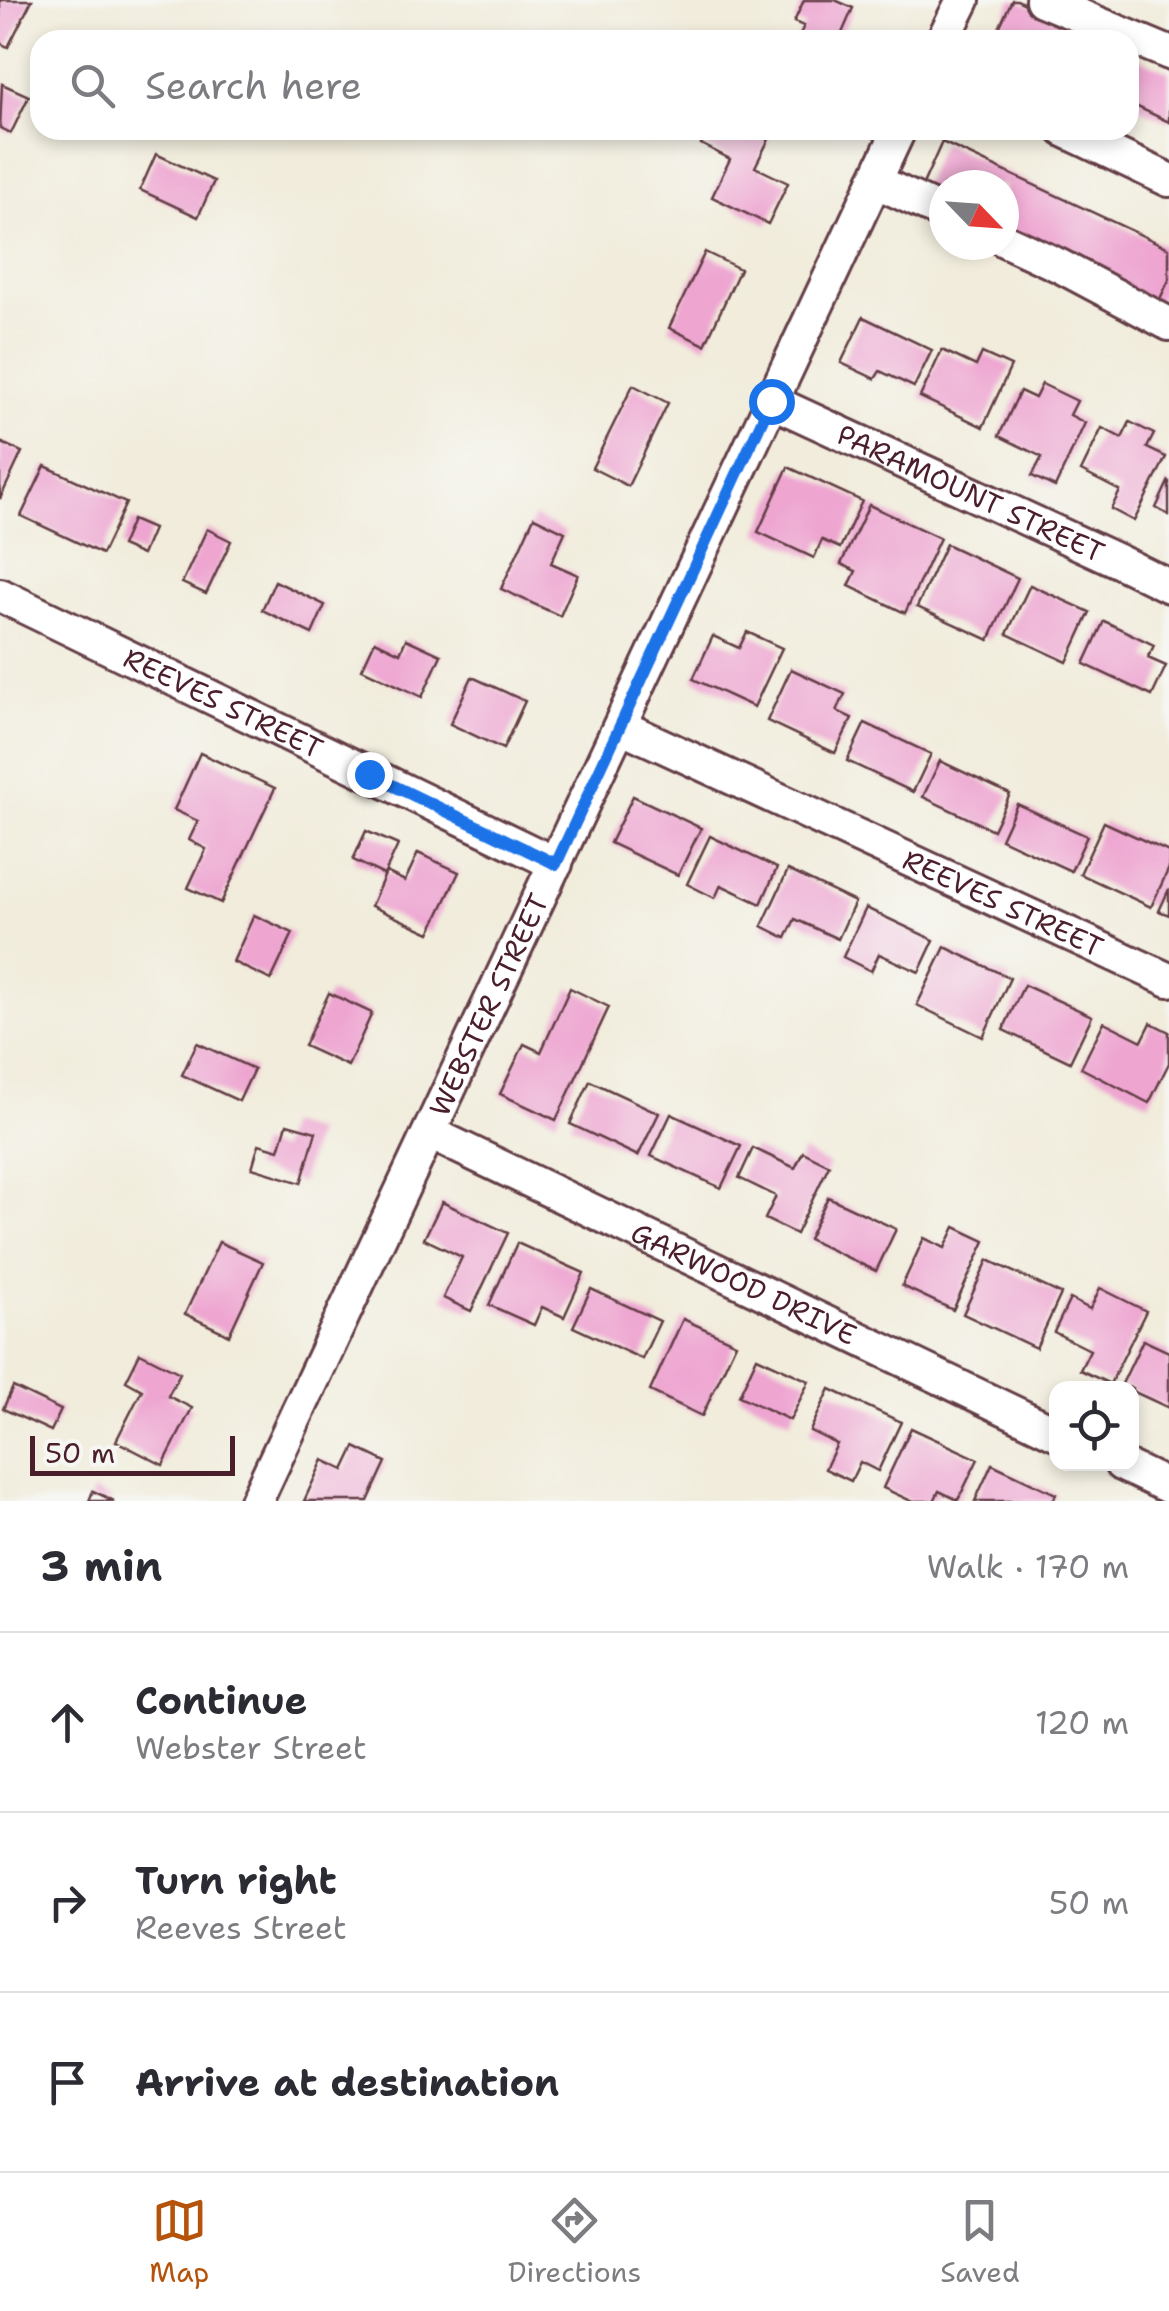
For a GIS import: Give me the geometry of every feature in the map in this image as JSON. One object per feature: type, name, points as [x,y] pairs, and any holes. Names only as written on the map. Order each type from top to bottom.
[{"type":"street","points":[[948,30],[963,0]]},
{"type":"street","points":[[1042,0],[1114,30]]},
{"type":"street","points":[[1139,40],[1169,53]]},
{"type":"street","name":"WEBSTER STREET","points":[[256,1501],[894,140]]},
{"type":"street","points":[[1085,140],[1169,180]]},
{"type":"street","points":[[875,181],[929,206]]},
{"type":"street","points":[[1019,247],[1166,314]]},
{"type":"street","name":"PARAMOUNT STREET","points":[[771,401],[1169,586]]},
{"type":"street","name":"REEVES STREET","points":[[0,595],[556,864]]},
{"type":"street","name":"REEVES STREET","points":[[620,726],[1169,980]]},
{"type":"street","name":"GARWOOD DRIVE","points":[[430,1133],[1049,1430]]},
{"type":"street","points":[[1136,1471],[1169,1486]]},
{"type":"building","points":[[0,0],[32,0],[8,47],[0,43]]},
{"type":"building","points":[[804,0],[835,0],[853,8],[843,30],[802,30],[804,26],[794,22]]},
{"type":"building","points":[[1012,0],[1017,0],[1081,30],[998,30]]},
{"type":"building","points":[[1139,58],[1169,72],[1169,122],[1139,108]]},
{"type":"building","points":[[2,84],[29,96],[11,133],[0,128]]},
{"type":"building","points":[[703,140],[768,140],[755,167],[788,183],[768,224],[712,197],[730,159],[701,144]]},
{"type":"building","points":[[942,142],[1002,170],[929,170]]},
{"type":"building","points":[[156,154],[214,181],[198,217],[140,190]]},
{"type":"building","points":[[929,171],[929,198],[919,193]]},
{"type":"building","points":[[1019,178],[1169,248],[1169,280],[1157,305],[1019,240]]},
{"type":"building","points":[[705,252],[740,269],[705,345],[669,328]]},
{"type":"building","points":[[863,317],[932,350],[914,387],[880,371],[875,379],[841,363]]},
{"type":"building","points":[[942,350],[976,366],[982,353],[1011,366],[983,427],[920,397]]},
{"type":"building","points":[[1042,384],[1077,401],[1070,415],[1085,423],[1055,487],[1032,476],[1042,457],[999,436],[1020,391],[1035,398]]},
{"type":"building","points":[[633,385],[668,403],[628,486],[592,468]]},
{"type":"building","points":[[1130,422],[1154,434],[1147,448],[1166,457],[1134,521],[1111,509],[1120,491],[1081,471],[1102,428],[1122,438]]},
{"type":"building","points":[[0,442],[22,452],[0,499]]},
{"type":"building","points":[[45,466],[126,503],[102,554],[21,516]]},
{"type":"building","points":[[788,467],[862,501],[840,548],[822,540],[814,558],[758,532]]},
{"type":"building","points":[[1169,480],[1169,515],[1156,508]]},
{"type":"building","points":[[869,505],[940,538],[905,613],[849,586],[856,571],[841,564]]},
{"type":"building","points":[[534,517],[565,532],[551,563],[578,575],[560,616],[501,589]]},
{"type":"building","points":[[132,520],[153,529],[142,555],[121,546]]},
{"type":"building","points":[[207,529],[231,541],[206,594],[182,583]]},
{"type":"building","points":[[946,544],[1018,578],[989,640],[917,607]]},
{"type":"building","points":[[275,581],[325,605],[312,634],[262,610]]},
{"type":"building","points":[[1030,585],[1090,612],[1067,662],[1007,634]]},
{"type":"building","points":[[1104,621],[1154,645],[1148,658],[1166,666],[1152,696],[1084,664]]},
{"type":"building","points":[[747,632],[782,648],[754,707],[693,679],[713,636],[739,648]]},
{"type":"building","points":[[406,639],[441,655],[422,697],[362,669],[375,641],[400,653]]},
{"type":"building","points":[[791,669],[845,694],[837,711],[852,718],[835,753],[767,721]]},
{"type":"building","points":[[472,677],[525,701],[503,749],[450,724]]},
{"type":"building","points":[[865,723],[931,754],[913,792],[847,761]]},
{"type":"building","points":[[200,753],[275,788],[221,903],[188,888],[206,849],[189,840],[198,821],[174,810]]},
{"type":"building","points":[[940,761],[1010,794],[993,830],[923,797]]},
{"type":"building","points":[[633,796],[701,828],[678,875],[610,843]]},
{"type":"building","points":[[1017,804],[1087,836],[1071,871],[1001,839]]},
{"type":"building","points":[[1104,822],[1169,852],[1169,868],[1151,907],[1080,874]]},
{"type":"building","points":[[366,831],[398,845],[384,875],[353,860]]},
{"type":"building","points":[[710,836],[777,868],[761,904],[721,885],[715,898],[687,884]]},
{"type":"building","points":[[418,853],[459,872],[430,933],[371,906],[386,872],[405,881]]},
{"type":"building","points":[[788,870],[855,902],[838,939],[795,919],[786,938],[762,926]]},
{"type":"building","points":[[1169,889],[1169,915],[1159,911]]},
{"type":"building","points":[[866,908],[934,940],[919,972],[879,954],[871,971],[843,957]]},
{"type":"building","points":[[254,915],[293,933],[271,980],[233,962]]},
{"type":"building","points":[[945,947],[1010,978],[983,1037],[917,1005]]},
{"type":"building","points":[[1024,985],[1092,1016],[1070,1062],[1003,1030]]},
{"type":"building","points":[[570,988],[609,1007],[556,1120],[500,1094],[524,1044],[541,1052]]},
{"type":"building","points":[[329,993],[372,1013],[348,1066],[304,1046]]},
{"type":"building","points":[[1104,1022],[1142,1041],[1151,1023],[1169,1032],[1169,1063],[1149,1103],[1081,1068]]},
{"type":"building","points":[[197,1043],[254,1069],[239,1101],[182,1075]]},
{"type":"building","points":[[590,1081],[659,1113],[638,1156],[570,1124]]},
{"type":"building","points":[[671,1114],[741,1146],[721,1188],[651,1156]]},
{"type":"building","points":[[287,1124],[316,1132],[301,1183],[252,1168],[259,1144],[279,1150]]},
{"type":"building","points":[[753,1148],[795,1168],[803,1152],[829,1165],[796,1234],[765,1219],[776,1196],[739,1178]]},
{"type":"building","points":[[828,1197],[896,1229],[876,1271],[808,1239]]},
{"type":"building","points":[[442,1202],[508,1233],[471,1311],[443,1298],[462,1257],[424,1239]]},
{"type":"building","points":[[955,1227],[985,1241],[953,1310],[902,1286],[924,1238],[945,1248]]},
{"type":"building","points":[[219,1242],[263,1262],[229,1335],[185,1314]]},
{"type":"building","points":[[517,1243],[584,1273],[564,1317],[542,1307],[534,1325],[489,1305]]},
{"type":"building","points":[[988,1260],[1061,1294],[1036,1348],[963,1314]]},
{"type":"building","points":[[1100,1288],[1146,1311],[1111,1381],[1080,1370],[1090,1350],[1054,1332],[1070,1299],[1090,1309]]},
{"type":"building","points":[[591,1289],[660,1321],[642,1359],[573,1327]]},
{"type":"building","points":[[683,1319],[736,1343],[702,1416],[650,1391]]},
{"type":"building","points":[[1143,1340],[1169,1352],[1169,1408],[1139,1394],[1139,1381],[1123,1381]]},
{"type":"building","points":[[140,1353],[180,1373],[168,1396],[192,1408],[163,1465],[116,1441],[142,1390],[126,1381]]},
{"type":"building","points":[[757,1357],[809,1381],[790,1420],[739,1396]]},
{"type":"building","points":[[13,1387],[61,1410],[51,1431],[3,1409]]},
{"type":"building","points":[[830,1389],[901,1422],[878,1471],[860,1462],[851,1481],[825,1469],[837,1444],[810,1431]]},
{"type":"building","points":[[911,1428],[978,1459],[958,1500],[939,1491],[934,1501],[911,1501],[883,1488]]},
{"type":"building","points":[[355,1447],[386,1462],[368,1501],[304,1501],[323,1460],[344,1470]]},
{"type":"building","points":[[992,1464],[1056,1494],[1053,1501],[975,1501]]},
{"type":"building","points":[[93,1491],[114,1501],[89,1501]]},
{"type":"route","points":[[369,774],[556,864],[771,401]]}]
